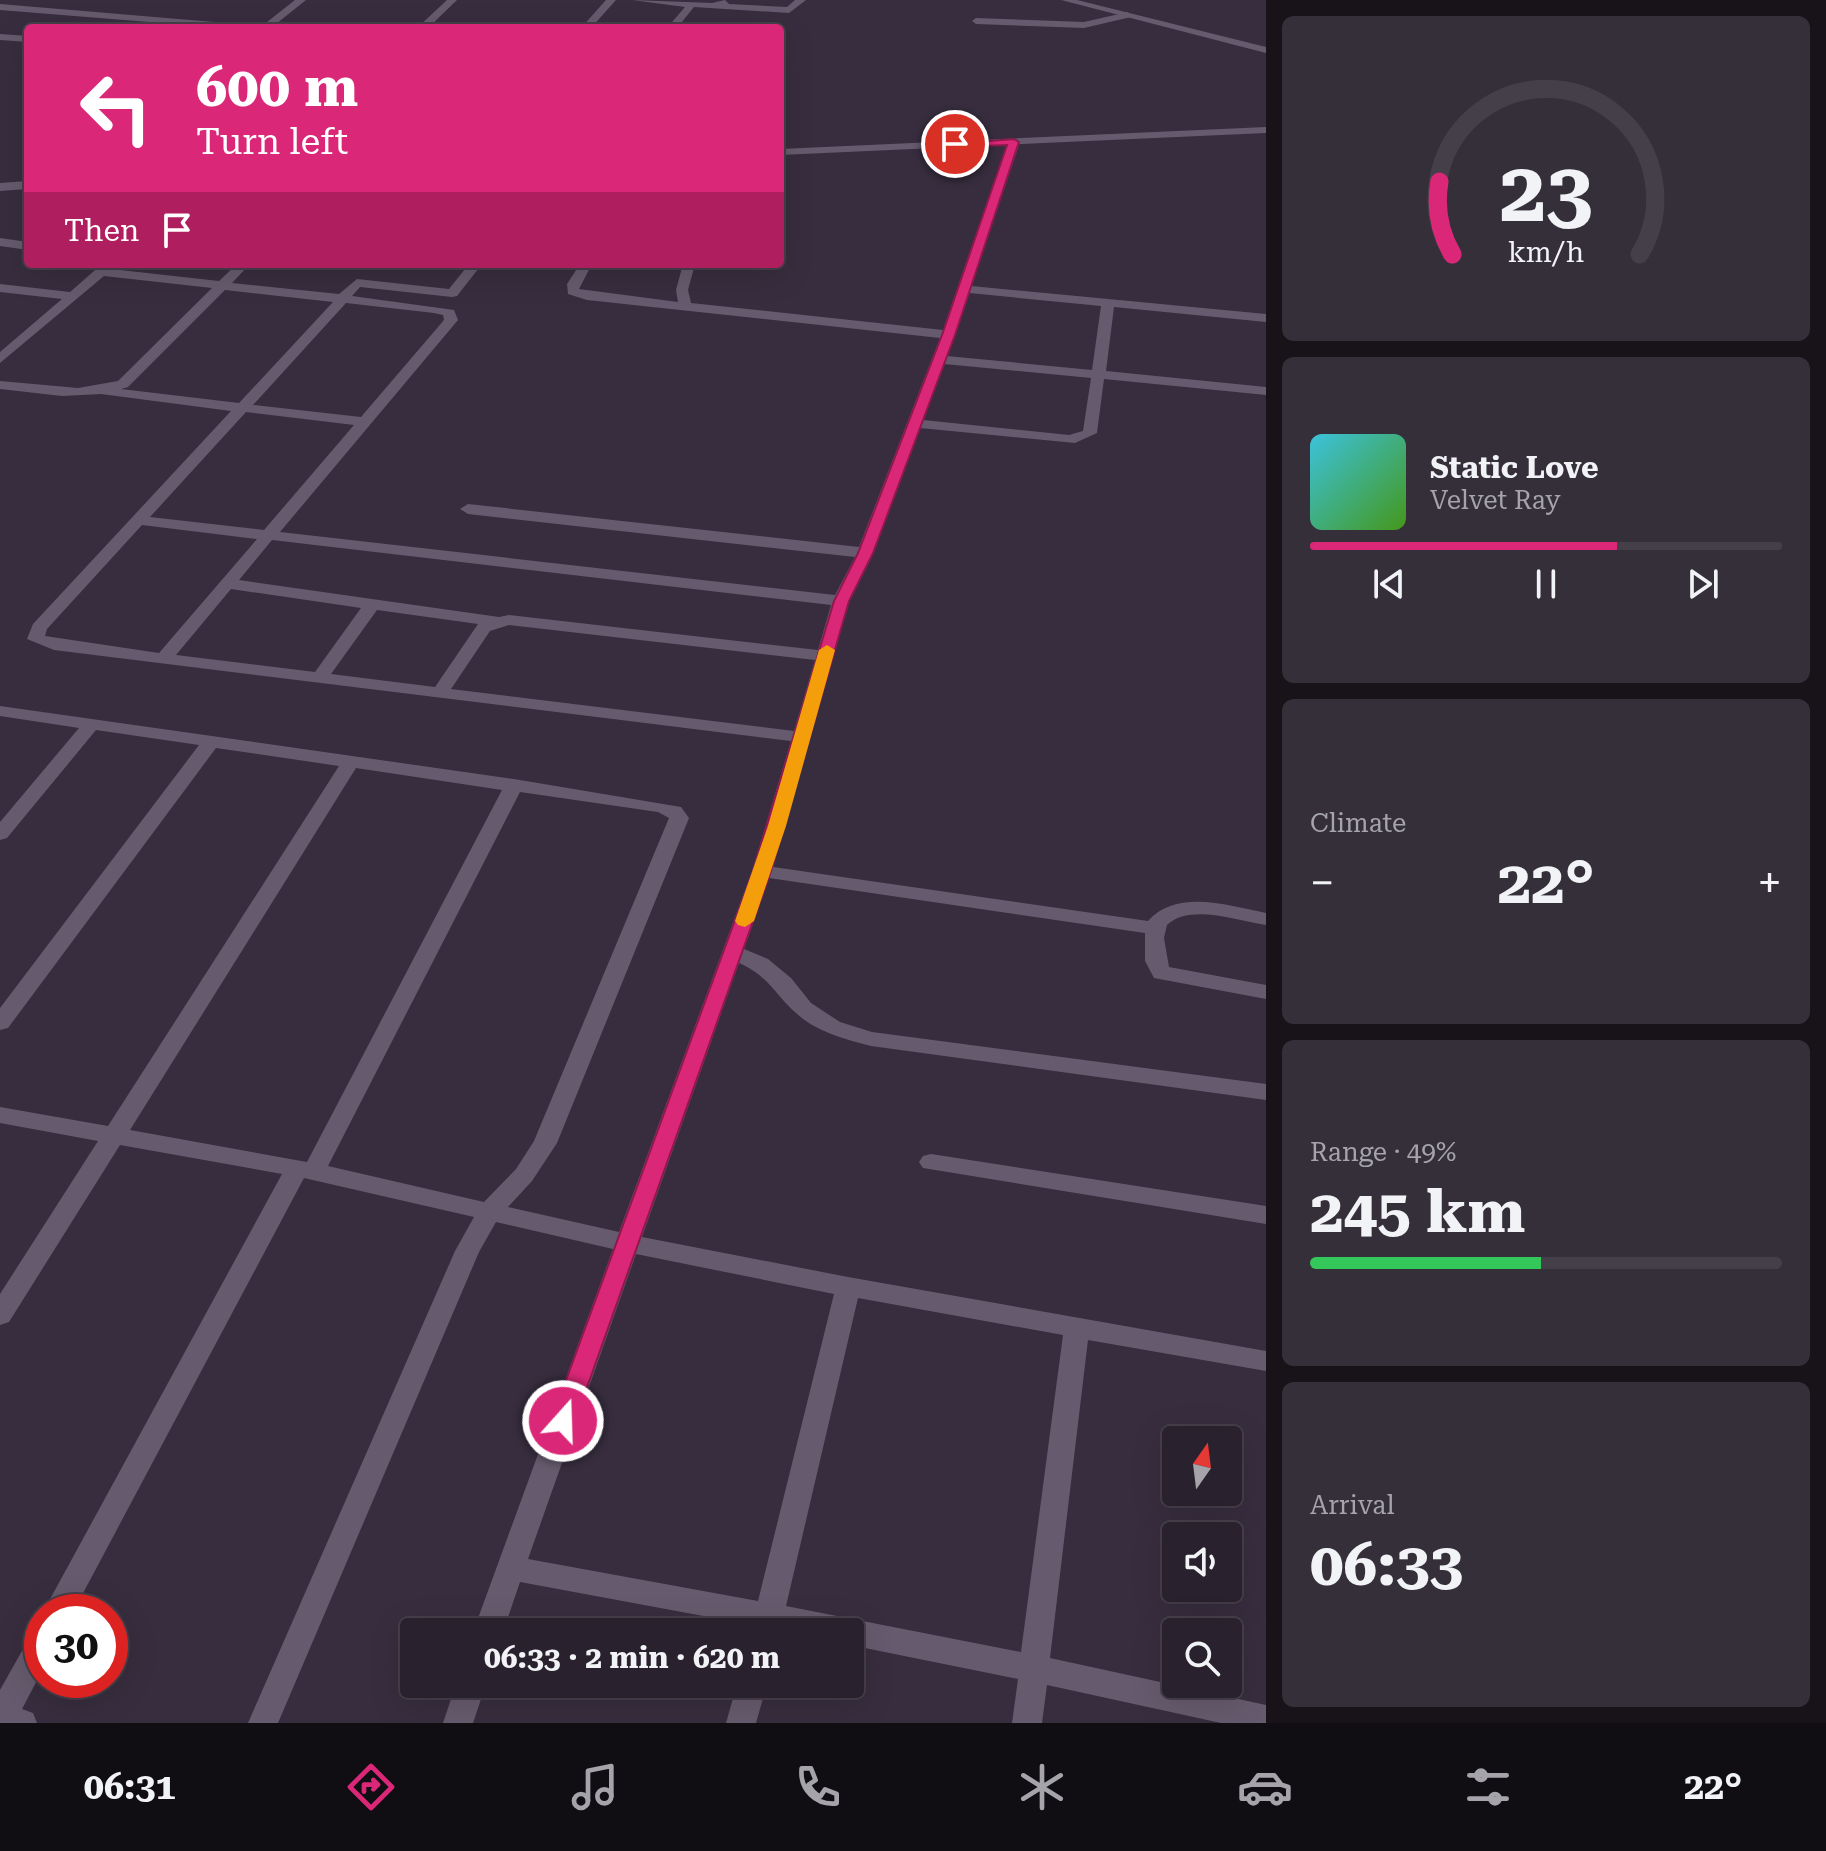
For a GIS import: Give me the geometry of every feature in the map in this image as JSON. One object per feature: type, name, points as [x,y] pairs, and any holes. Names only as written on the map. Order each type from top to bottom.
[{"type":"street","points":[[268,24],[301,0]]},
{"type":"street","points":[[426,24],[452,0]]},
{"type":"street","points":[[590,24],[611,0]]},
{"type":"street","points":[[637,0],[789,10],[801,0]]},
{"type":"street","points":[[712,6],[723,5],[728,0]]},
{"type":"street","points":[[1066,0],[1266,50]]},
{"type":"street","points":[[675,24],[692,4]]},
{"type":"street","points":[[0,7],[209,24]]},
{"type":"street","points":[[104,16],[116,8]]},
{"type":"street","points":[[0,37],[24,39]]},
{"type":"street","points":[[784,152],[1266,130]]},
{"type":"street","points":[[493,1618],[679,1093],[762,871],[841,601],[865,553],[915,423],[1014,142]]},
{"type":"street","points":[[0,187],[24,185]]},
{"type":"street","points":[[0,242],[24,245]]},
{"type":"street","points":[[4,352],[106,268],[449,313],[451,320],[367,422],[163,659]]},
{"type":"street","points":[[103,392],[123,384],[240,268]]},
{"type":"street","points":[[473,268],[452,293],[357,283],[39,628],[36,639],[54,645],[163,659],[800,737]]},
{"type":"street","points":[[583,268],[573,284],[573,291],[587,296],[948,335]]},
{"type":"street","points":[[685,306],[682,290],[688,268]]},
{"type":"street","points":[[0,288],[73,296]]},
{"type":"street","points":[[964,289],[1266,318]]},
{"type":"street","points":[[915,423],[1070,440],[1083,438],[1090,433],[1101,375],[1108,303]]},
{"type":"street","points":[[939,359],[1266,391]]},
{"type":"street","points":[[0,385],[78,393],[103,392],[367,422]]},
{"type":"street","points":[[468,509],[865,553]]},
{"type":"street","points":[[137,520],[841,601]]},
{"type":"street","points":[[228,584],[493,621],[509,620],[825,656]]},
{"type":"street","points":[[319,678],[372,605]]},
{"type":"street","points":[[440,692],[484,627],[493,621]]},
{"type":"street","points":[[0,711],[661,807],[679,818],[678,828],[545,1143],[524,1175],[490,1211],[441,1306],[263,1723]]},
{"type":"street","points":[[0,834],[92,724]]},
{"type":"street","points":[[0,1023],[211,742]]},
{"type":"street","points":[[0,1315],[351,762]]},
{"type":"street","points":[[68,1594],[305,1170],[514,785]]},
{"type":"street","points":[[762,871],[1154,928]]},
{"type":"street","points":[[1266,919],[1194,909],[1171,910],[1159,917],[1154,928],[1155,964],[1162,973],[1266,992]]},
{"type":"street","points":[[734,952],[760,964],[783,983],[803,1008],[832,1027],[871,1039],[1266,1092]]},
{"type":"street","points":[[0,1115],[305,1170],[627,1243],[848,1287],[1266,1361]]},
{"type":"street","points":[[931,1162],[1266,1215]]},
{"type":"street","points":[[769,1618],[848,1287]]},
{"type":"street","points":[[1027,1723],[1077,1328]]},
{"type":"street","points":[[509,1568],[744,1618]]},
{"type":"street","points":[[864,1639],[1034,1667],[1227,1717],[1266,1719]]},
{"type":"street","points":[[22,1723],[0,1718],[24,1675]]},
{"type":"street","points":[[458,1723],[466,1698]]},
{"type":"street","points":[[741,1723],[748,1698]]},
{"type":"lane","points":[[976,21],[1084,25],[1128,15]]},
{"type":"slow traffic","points":[[745,921],[777,826],[827,650]]},
{"type":"route","points":[[563,1421],[679,1093],[762,871],[841,601],[865,553],[948,335],[1014,142],[955,144]]}]
